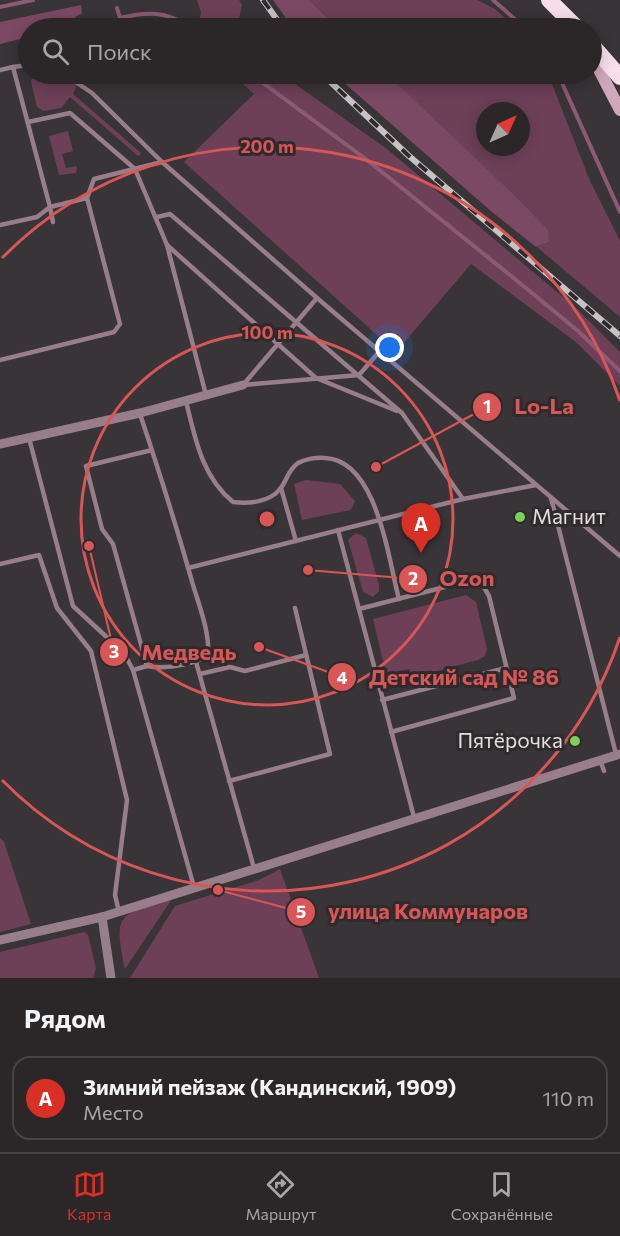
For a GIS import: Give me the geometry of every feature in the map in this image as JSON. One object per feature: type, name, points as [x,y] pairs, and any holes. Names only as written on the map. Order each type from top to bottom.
[{"type":"highway","points":[[554,5],[566,18]]},
{"type":"highway","points":[[602,57],[620,77]]},
{"type":"main road","points":[[602,76],[620,110]]},
{"type":"street","points":[[0,444],[140,413],[243,385]]},
{"type":"street","points":[[0,940],[119,912],[414,817],[618,755]]},
{"type":"street","points":[[102,917],[111,978]]},
{"type":"lane","points":[[0,70],[18,66]]},
{"type":"lane","points":[[13,67],[53,222]]},
{"type":"lane","points":[[79,84],[92,93],[162,162],[317,298],[620,556]]},
{"type":"lane","points":[[28,122],[70,113],[135,169],[167,245],[206,395]]},
{"type":"lane","points":[[0,360],[114,332],[120,324],[87,198],[94,179],[162,162]]},
{"type":"lane","points":[[0,225],[37,217],[50,207],[87,198]]},
{"type":"lane","points":[[156,218],[170,214],[402,413],[463,499]]},
{"type":"lane","points":[[167,245],[316,378],[402,413]]},
{"type":"lane","points":[[243,385],[317,298]]},
{"type":"lane","points":[[243,385],[359,375],[379,352]]},
{"type":"lane","points":[[186,401],[199,454],[224,495],[233,502],[243,503],[269,499],[281,488],[285,477],[299,463],[317,457],[338,458],[352,468],[373,499],[399,599]]},
{"type":"lane","points":[[133,670],[147,666],[159,668],[196,662],[208,657],[209,643],[140,413]]},
{"type":"lane","points":[[29,438],[73,606],[124,652],[133,670],[194,887]]},
{"type":"lane","points":[[147,666],[113,544],[102,529],[86,466],[152,450]]},
{"type":"lane","points":[[188,568],[463,499],[536,485]]},
{"type":"lane","points":[[281,488],[296,541]]},
{"type":"lane","points":[[551,498],[618,755]]},
{"type":"lane","points":[[338,530],[414,817]]},
{"type":"lane","points":[[0,564],[39,555],[57,608],[91,651],[127,800],[115,895],[119,912]]},
{"type":"lane","points":[[359,609],[468,581],[482,584],[489,596],[514,698],[391,732]]},
{"type":"lane","points":[[229,781],[330,754],[294,608]]},
{"type":"lane","points":[[200,674],[230,667],[245,672],[306,655]]},
{"type":"lane","points":[[196,662],[254,868]]},
{"type":"lane","points":[[382,700],[506,668]]},
{"type":"lane","points":[[600,760],[604,771]]},
{"type":"shaded area","points":[[197,0],[239,0],[242,5],[239,18],[200,18],[201,13]]},
{"type":"shaded area","points":[[273,0],[309,0],[328,18],[286,18]]},
{"type":"shaded area","points":[[309,0],[477,0],[495,9],[505,18],[328,18]]},
{"type":"shaded area","points":[[81,5],[82,13],[74,18],[19,18]]},
{"type":"shaded area","points":[[18,18],[18,40],[0,44],[0,22]]},
{"type":"shaded area","points":[[32,84],[75,84],[77,85],[73,94],[141,153],[138,156],[70,97],[61,108],[43,111],[37,107]]},
{"type":"shaded area","points":[[243,84],[295,84],[387,149],[576,308],[620,352],[620,386],[577,343],[471,264],[396,352],[184,162],[254,94]]},
{"type":"shaded area","points":[[345,84],[398,84],[548,230],[549,242],[536,247],[492,212]]},
{"type":"shaded area","points":[[397,84],[552,84],[590,181],[620,241],[620,317],[537,247],[549,242]]},
{"type":"shaded area","points":[[68,131],[73,151],[62,154],[66,168],[77,166],[76,173],[59,175],[49,136]]},
{"type":"shaded area","points":[[306,480],[340,484],[355,501],[351,510],[302,520],[294,484]]},
{"type":"shaded area","points":[[356,533],[366,538],[379,585],[379,591],[373,597],[363,592],[348,540]]},
{"type":"shaded area","points":[[466,595],[476,602],[487,649],[485,656],[478,660],[411,678],[409,669],[399,671],[401,680],[387,678],[373,619]]},
{"type":"shaded area","points":[[0,838],[4,842],[31,924],[0,932]]},
{"type":"shaded area","points":[[280,869],[319,978],[130,978],[175,906],[259,880]]},
{"type":"shaded area","points":[[172,899],[125,969],[120,936],[124,918],[141,909]]},
{"type":"shaded area","points":[[84,932],[88,935],[96,968],[93,978],[0,978],[0,952]]},
{"type":"waterway","points":[[0,7],[33,0]]},
{"type":"waterway","points":[[493,0],[514,18]]},
{"type":"waterway","points":[[117,8],[120,18]]},
{"type":"waterway","points":[[120,18],[140,14],[157,14],[174,18]]},
{"type":"waterway","points":[[264,84],[367,160],[526,288],[578,331],[620,371]]},
{"type":"waterway","points":[[562,84],[620,212]]},
{"type":"railway","points":[[263,0],[276,18]]},
{"type":"railway","points":[[333,84],[409,156],[620,336]]},
{"type":"place","name":"Lo-La","points":[[376,467]]},
{"type":"place","name":"Магнит","points":[[520,517]]},
{"type":"place","name":"Медведь","points":[[89,546]]},
{"type":"place","name":"Зимний пейзаж (Кандинский, 1909)","points":[[421,553]]},
{"type":"place","name":"Ozon","points":[[308,570]]},
{"type":"place","name":"Детский сад № 86","points":[[259,647]]},
{"type":"place","name":"Пятёрочка","points":[[575,741]]},
{"type":"place","name":"улица Коммунаров","points":[[218,890]]}]
